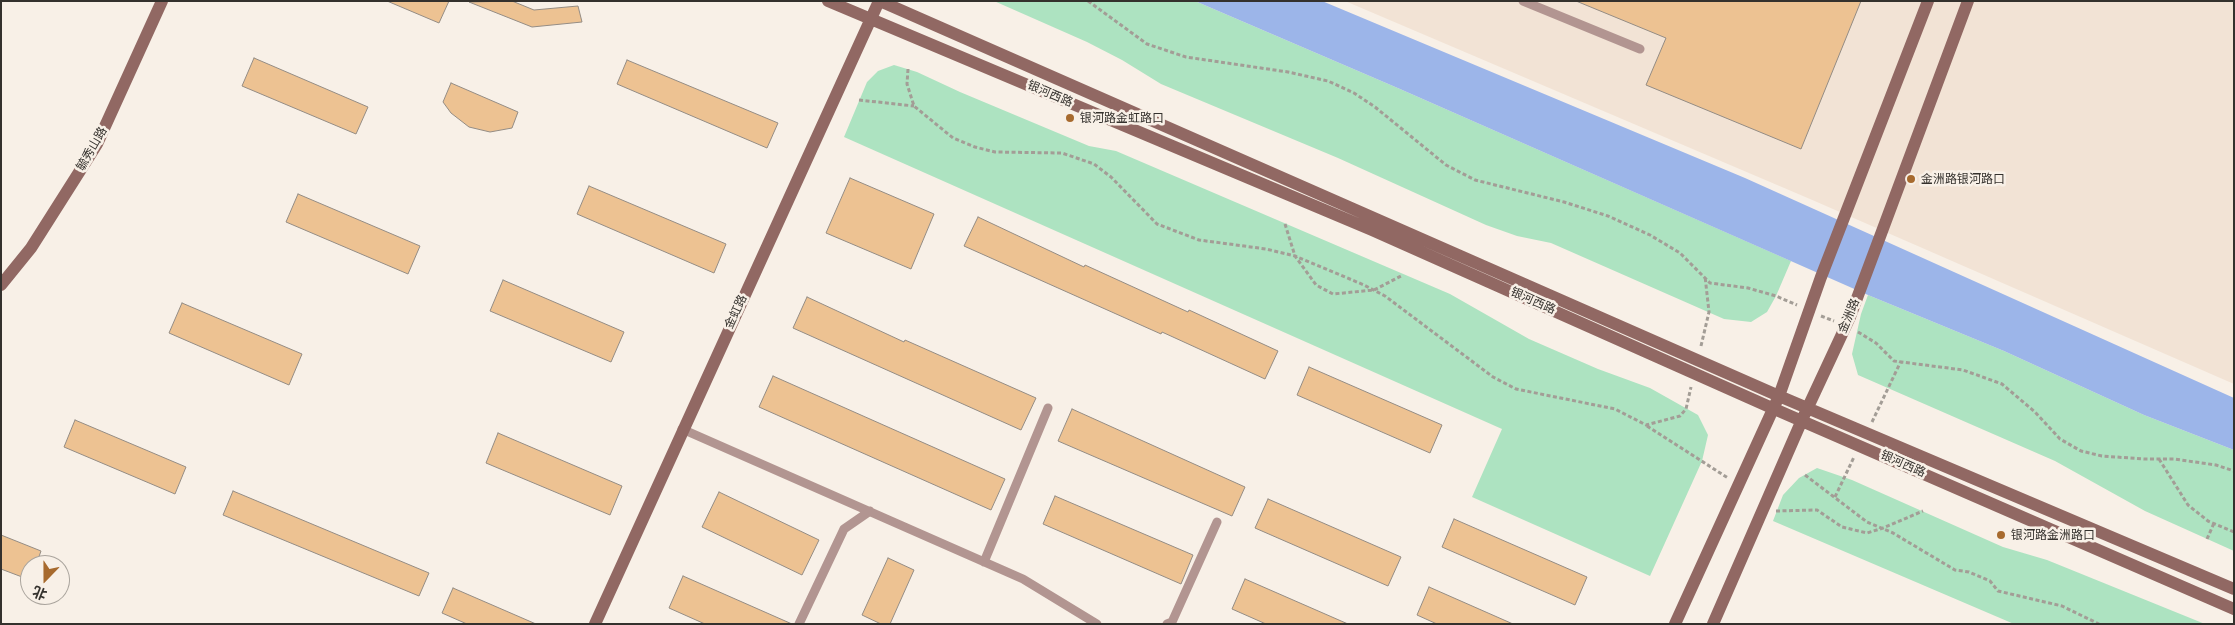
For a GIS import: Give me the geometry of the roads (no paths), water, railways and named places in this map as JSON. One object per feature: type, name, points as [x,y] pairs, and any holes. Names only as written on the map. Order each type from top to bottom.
[{"type":"main road","name":"毓秀山路","points":[[1,286],[31,248],[97,144],[162,1]]},
{"type":"main road","name":"银河西路","points":[[828,1],[1364,226],[1772,408],[2234,609]]},
{"type":"main road","name":"银河西路","points":[[880,1],[1779,396],[2234,590]]},
{"type":"main road","name":"金虹路","points":[[595,624],[682,429],[880,1]]},
{"type":"main road","points":[[1675,624],[1779,396],[1821,277],[1928,1]]},
{"type":"main road","name":"金洲路","points":[[1713,624],[1881,233],[1968,1]]},
{"type":"lane","points":[[1523,1],[1640,49]]},
{"type":"lane","points":[[984,562],[1048,408]]},
{"type":"lane","points":[[682,429],[1023,579],[1097,624]]},
{"type":"lane","points":[[799,624],[844,529],[870,511]]},
{"type":"lane","points":[[1167,624],[1172,622],[1218,522]]},
{"type":"water","points":[[1195,1],[1322,1],[1745,178],[2234,398],[2234,450],[2144,415],[2004,351],[1868,295]]},
{"type":"place","name":"银河路金虹路口","points":[[1070,118]]},
{"type":"place","name":"金洲路银河路口","points":[[1911,179]]},
{"type":"place","name":"银河路金洲路口","points":[[2001,535]]}]
